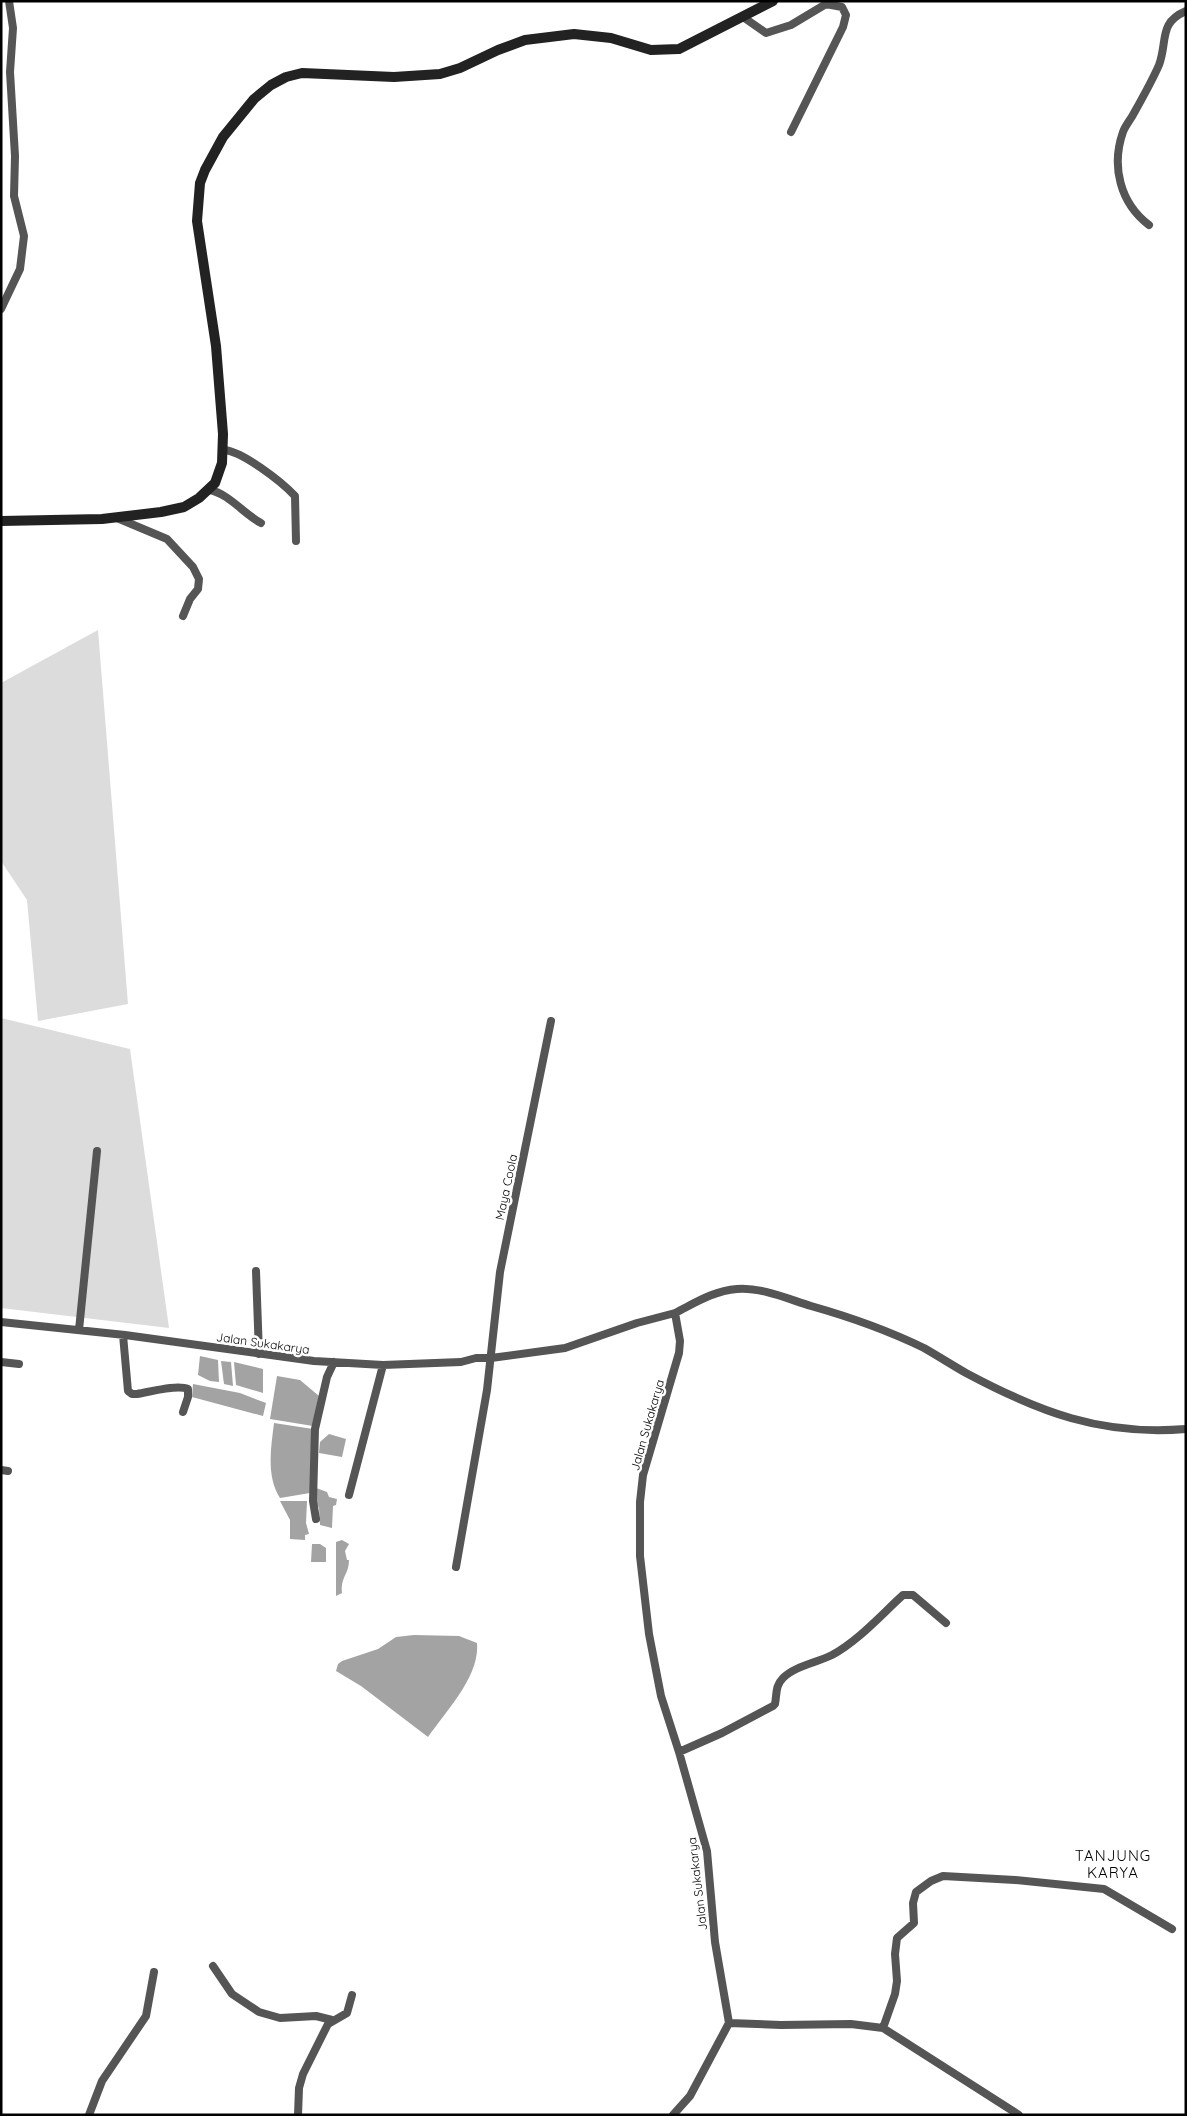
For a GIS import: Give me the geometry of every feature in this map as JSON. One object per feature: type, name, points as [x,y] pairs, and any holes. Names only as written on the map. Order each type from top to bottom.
[{"type":"main road","points":[[1,521],[117,518],[184,507],[210,490],[218,475],[223,450],[216,346],[197,221],[200,183],[223,136],[254,99],[271,85],[286,77],[302,73],[394,77],[440,74],[460,68],[524,40],[574,34],[611,38],[642,49],[666,51],[689,45],[773,1]]},
{"type":"street","points":[[1,309],[20,270],[24,236],[14,196],[15,156],[10,90],[13,28],[9,1]]},
{"type":"street","points":[[743,17],[766,33],[775,32],[791,25],[826,4],[842,6],[846,15],[843,27],[791,132]]},
{"type":"street","points":[[1149,225],[1131,208],[1118,176],[1123,132],[1146,93],[1159,64],[1166,42],[1166,28],[1170,20],[1186,11]]},
{"type":"street","points":[[223,450],[234,451],[258,465],[295,496],[296,541]]},
{"type":"street","points":[[210,490],[261,523]]},
{"type":"street","points":[[117,518],[166,539],[172,543],[175,550],[193,567],[199,579],[198,589],[190,599],[183,616]]},
{"type":"street","name":"Maya Coola","points":[[456,1567],[482,1425],[500,1272],[552,1021]]},
{"type":"street","points":[[79,1330],[97,1151]]},
{"type":"street","points":[[256,1271],[259,1354]]},
{"type":"street","points":[[675,1313],[709,1294],[740,1289],[760,1291],[846,1316],[895,1335],[925,1349],[966,1373],[1051,1413],[1120,1430],[1186,1429]]},
{"type":"street","name":"Jalan Sukakarya","points":[[1,1322],[124,1335],[259,1354],[383,1365],[429,1364],[565,1348],[638,1323],[675,1313],[680,1341],[679,1353],[645,1469],[640,1502],[639,1527],[643,1586],[658,1684],[707,1852],[715,1942],[729,2023]]},
{"type":"street","points":[[124,1335],[130,1393],[138,1394],[177,1387],[186,1388],[188,1389],[188,1397],[183,1412]]},
{"type":"street","points":[[1,1362],[19,1364]]},
{"type":"street","points":[[316,1520],[313,1501],[315,1429],[327,1377],[334,1362]]},
{"type":"street","points":[[349,1495],[383,1365]]},
{"type":"street","points":[[679,1752],[722,1733],[773,1706],[775,1704],[776,1691],[781,1680],[794,1671],[832,1654],[851,1642],[903,1595],[913,1595],[946,1623]]},
{"type":"street","points":[[883,2028],[895,1994],[897,1981],[894,1954],[897,1938],[914,1923],[913,1903],[916,1892],[920,1887],[937,1877],[995,1878],[1104,1889],[1172,1929]]},
{"type":"street","points":[[213,1966],[232,1994],[259,2012],[280,2018],[316,2016],[332,2020]]},
{"type":"street","points":[[89,2115],[102,2081],[146,2016],[154,1972]]},
{"type":"street","points":[[298,2115],[301,2078],[320,2044],[326,2027],[332,2020],[347,2013],[352,1994]]},
{"type":"street","points":[[673,2115],[690,2096],[729,2023],[781,2025],[851,2024],[883,2028],[1019,2115]]},
{"type":"shaded area","points":[[98,630],[128,1004],[38,1021],[27,900],[1,861],[1,683]]},
{"type":"shaded area","points":[[1,1018],[130,1049],[169,1328],[1,1308]]},
{"type":"shaded area","points":[[200,1356],[218,1360],[219,1382],[210,1381],[198,1375]]},
{"type":"shaded area","points":[[221,1361],[231,1362],[233,1386],[224,1384]]},
{"type":"shaded area","points":[[234,1362],[263,1369],[263,1393],[236,1385]]},
{"type":"shaded area","points":[[277,1376],[300,1380],[319,1396],[313,1426],[270,1419]]},
{"type":"shaded area","points":[[193,1384],[240,1393],[266,1403],[263,1416],[192,1397]]},
{"type":"shaded area","points":[[274,1423],[313,1429],[310,1493],[280,1498],[271,1471]]},
{"type":"shaded area","points":[[329,1434],[346,1439],[342,1457],[319,1453],[320,1442]]},
{"type":"shaded area","points":[[316,1488],[327,1492],[329,1497],[337,1499],[336,1505],[333,1506],[332,1528],[320,1525],[319,1508],[315,1501]]},
{"type":"shaded area","points":[[280,1501],[307,1501],[306,1523],[309,1534],[305,1535],[305,1540],[290,1539],[290,1520]]},
{"type":"shaded area","points":[[342,1540],[349,1544],[345,1551],[349,1565],[342,1583],[342,1593],[336,1596],[336,1542]]},
{"type":"shaded area","points":[[312,1544],[320,1544],[326,1548],[326,1562],[311,1562]]},
{"type":"shaded area","points":[[414,1635],[459,1636],[477,1643],[473,1668],[468,1680],[428,1737],[361,1686],[336,1671],[338,1664],[342,1661],[378,1649],[396,1637]]},
{"type":"district","name":"TANJUNG KARYA","points":[[1113,1864]]}]
